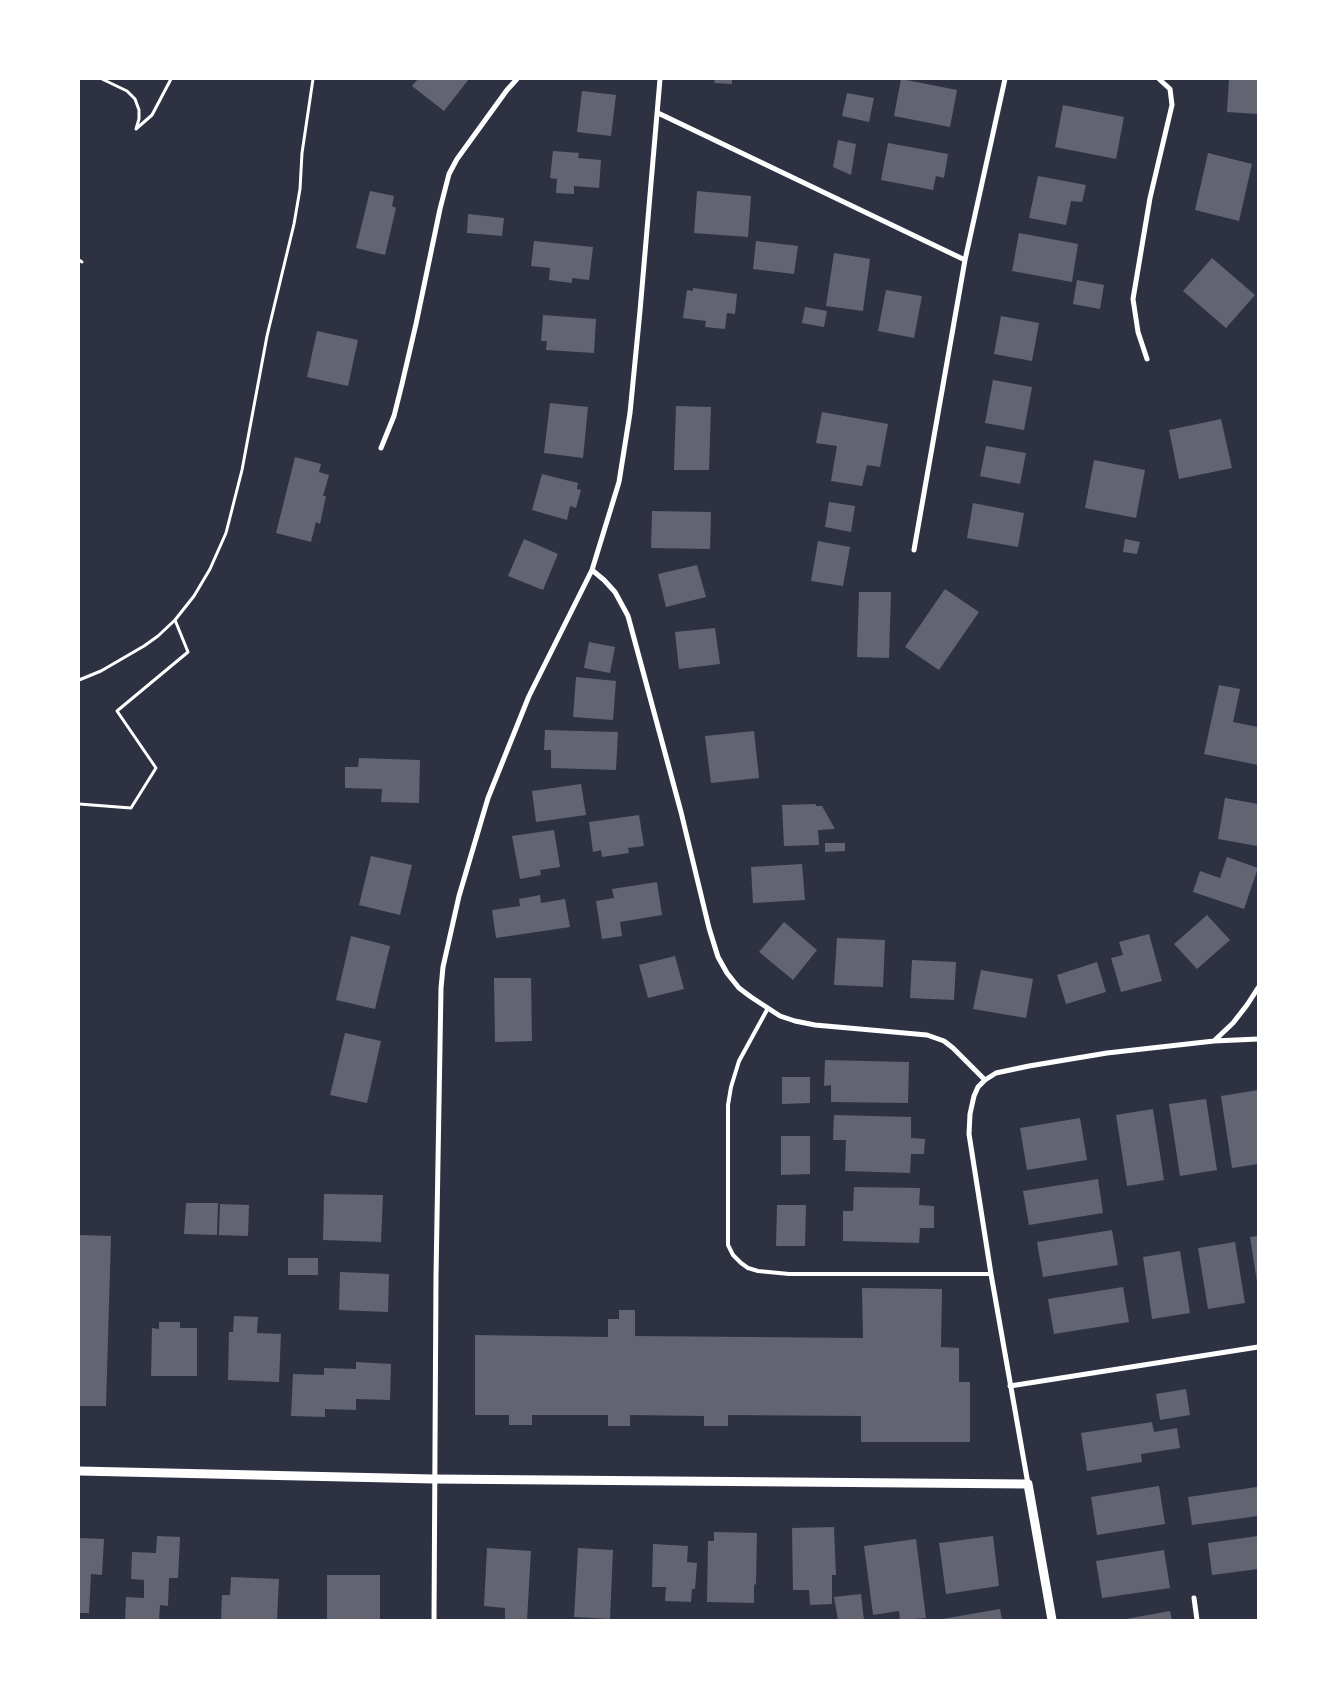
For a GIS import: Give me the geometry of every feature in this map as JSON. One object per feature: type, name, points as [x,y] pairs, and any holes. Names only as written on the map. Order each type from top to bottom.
[{"type":"street","points":[[381,448],[394,416],[402,384],[449,174],[507,90],[517,79]]},
{"type":"street","points":[[434,1620],[433,1479],[443,967],[459,896],[488,798],[528,696],[592,570],[620,482],[640,310],[660,79]]},
{"type":"street","points":[[914,550],[966,260],[1005,79]]},
{"type":"street","points":[[1147,359],[1138,332],[1133,299],[1150,198],[1172,105],[1170,89],[1159,79]]},
{"type":"street","points":[[658,113],[966,260]]},
{"type":"street","points":[[592,570],[615,592],[628,616],[681,812],[709,928],[718,957],[727,973],[739,988],[768,1008],[795,1021],[815,1025],[927,1035],[944,1041],[985,1080]]},
{"type":"street","points":[[1214,1041],[1242,1011],[1258,988]]},
{"type":"street","points":[[1052,1620],[1010,1386],[969,1134],[970,1114],[974,1096],[978,1087],[996,1073],[1097,1055],[1214,1041],[1258,1039]]},
{"type":"street","points":[[1010,1386],[1258,1346]]},
{"type":"street","points":[[79,1471],[433,1479],[1028,1484]]},
{"type":"street","points":[[1194,1598],[1198,1620]]},
{"type":"lane","points":[[768,1008],[739,1061],[731,1087],[728,1106],[728,1245],[733,1255],[748,1268],[758,1271],[789,1274],[991,1274]]},
{"type":"path","points":[[102,79],[127,91],[135,99],[139,110],[136,129],[152,115],[170,79]]},
{"type":"path","points":[[79,680],[144,646],[175,620],[194,596],[210,570],[226,533],[240,479],[268,336],[294,224],[313,79]]},
{"type":"path","points":[[79,804],[131,808],[156,768],[117,711],[188,652],[175,620]]},
{"type":"building","points":[[418,79],[469,79],[444,111],[412,86]]},
{"type":"building","points":[[715,79],[732,79],[732,84],[714,83]]},
{"type":"building","points":[[901,79],[957,90],[950,127],[894,116]]},
{"type":"building","points":[[1229,79],[1258,79],[1258,114],[1227,112]]},
{"type":"building","points":[[582,91],[616,95],[611,136],[577,132]]},
{"type":"building","points":[[847,93],[874,98],[869,122],[842,116]]},
{"type":"building","points":[[1063,105],[1124,117],[1116,159],[1055,147]]},
{"type":"building","points":[[838,140],[856,144],[851,175],[833,167]]},
{"type":"building","points":[[888,143],[948,154],[944,178],[936,176],[933,190],[881,180]]},
{"type":"building","points":[[553,151],[579,153],[578,158],[601,160],[599,188],[574,186],[574,194],[556,193],[557,179],[550,178]]},
{"type":"building","points":[[1208,153],[1252,164],[1239,221],[1195,210]]},
{"type":"building","points":[[1038,176],[1086,185],[1082,202],[1071,201],[1066,225],[1029,218]]},
{"type":"building","points":[[370,191],[394,196],[392,206],[396,208],[385,255],[356,248]]},
{"type":"building","points":[[697,191],[751,196],[748,237],[694,233]]},
{"type":"building","points":[[468,214],[504,218],[502,236],[467,233]]},
{"type":"building","points":[[1019,233],[1078,244],[1072,282],[1012,271]]},
{"type":"building","points":[[534,241],[593,247],[589,280],[572,278],[572,283],[549,280],[550,268],[531,266]]},
{"type":"building","points":[[756,241],[798,246],[794,274],[753,269]]},
{"type":"building","points":[[834,253],[870,259],[863,311],[826,306]]},
{"type":"building","points":[[1212,258],[1255,295],[1226,328],[1183,291]]},
{"type":"building","points":[[1077,280],[1104,285],[1100,309],[1073,304]]},
{"type":"building","points":[[693,288],[737,294],[735,314],[727,313],[725,329],[705,327],[706,321],[683,318],[687,290],[693,291]]},
{"type":"building","points":[[886,290],[922,296],[914,338],[878,331]]},
{"type":"building","points":[[805,307],[827,311],[824,327],[802,323]]},
{"type":"building","points":[[543,315],[596,319],[594,353],[546,350],[547,341],[541,341]]},
{"type":"building","points":[[1001,316],[1039,323],[1032,361],[994,354]]},
{"type":"building","points":[[317,331],[358,340],[348,386],[307,377]]},
{"type":"building","points":[[993,380],[1032,387],[1024,430],[985,423]]},
{"type":"building","points":[[550,403],[588,407],[583,458],[544,453]]},
{"type":"building","points":[[676,406],[711,407],[709,470],[674,470]]},
{"type":"building","points":[[822,412],[888,424],[880,467],[867,465],[862,486],[831,481],[837,446],[816,443]]},
{"type":"building","points":[[1221,419],[1232,468],[1179,479],[1169,430]]},
{"type":"building","points":[[986,446],[1026,453],[1020,484],[980,476]]},
{"type":"building","points":[[295,457],[321,464],[319,472],[329,475],[323,496],[326,496],[320,524],[316,522],[311,542],[276,533]]},
{"type":"building","points":[[1094,460],[1145,470],[1136,518],[1085,508]]},
{"type":"building","points":[[542,474],[578,483],[577,489],[581,490],[576,508],[570,506],[567,520],[532,510]]},
{"type":"building","points":[[829,502],[855,506],[851,532],[825,527]]},
{"type":"building","points":[[973,503],[1024,513],[1018,547],[967,538]]},
{"type":"building","points":[[652,511],[711,512],[710,549],[651,548]]},
{"type":"building","points":[[524,539],[558,554],[543,590],[508,576]]},
{"type":"building","points":[[1125,539],[1140,542],[1137,554],[1123,552]]},
{"type":"building","points":[[818,541],[850,547],[843,586],[811,581]]},
{"type":"building","points":[[697,565],[706,597],[666,607],[658,574]]},
{"type":"building","points":[[945,589],[979,612],[939,670],[905,647]]},
{"type":"building","points":[[859,592],[891,592],[889,658],[857,657]]},
{"type":"building","points":[[715,628],[720,664],[679,669],[675,632]]},
{"type":"building","points":[[589,642],[615,647],[610,673],[584,668]]},
{"type":"building","points":[[576,677],[616,681],[613,720],[573,717]]},
{"type":"building","points":[[1219,685],[1240,689],[1233,722],[1258,727],[1258,765],[1204,754]]},
{"type":"building","points":[[545,730],[618,732],[616,770],[551,768],[551,750],[544,750]]},
{"type":"building","points":[[754,731],[759,778],[711,783],[705,736]]},
{"type":"building","points":[[359,758],[420,760],[419,803],[381,802],[382,789],[345,788],[345,767],[358,767]]},
{"type":"building","points":[[581,784],[586,815],[536,822],[532,791]]},
{"type":"building","points":[[1225,798],[1258,804],[1257,846],[1218,839]]},
{"type":"building","points":[[816,804],[816,806],[822,806],[835,829],[818,830],[819,845],[784,846],[782,805]]},
{"type":"building","points":[[639,815],[644,846],[628,848],[629,853],[602,857],[601,850],[593,852],[589,822]]},
{"type":"building","points":[[554,830],[560,867],[540,870],[541,875],[520,879],[512,836]]},
{"type":"building","points":[[825,843],[845,843],[845,851],[825,852]]},
{"type":"building","points":[[371,856],[412,865],[400,915],[359,905]]},
{"type":"building","points":[[1227,857],[1258,868],[1244,909],[1193,892],[1200,871],[1220,878]]},
{"type":"building","points":[[802,864],[805,900],[753,903],[751,867]]},
{"type":"building","points":[[657,882],[662,915],[620,922],[622,936],[602,939],[596,901],[614,898],[612,889]]},
{"type":"building","points":[[540,895],[541,903],[565,899],[570,927],[496,938],[492,910],[520,906],[519,899]]},
{"type":"building","points":[[1207,915],[1230,940],[1197,969],[1174,944]]},
{"type":"building","points":[[784,922],[817,950],[793,980],[759,952]]},
{"type":"building","points":[[1149,934],[1162,981],[1121,992],[1111,958],[1123,955],[1119,942]]},
{"type":"building","points":[[351,936],[390,946],[375,1009],[336,1000]]},
{"type":"building","points":[[837,938],[885,940],[883,987],[834,985]]},
{"type":"building","points":[[675,956],[684,989],[648,998],[639,965]]},
{"type":"building","points":[[912,960],[956,962],[954,1000],[910,998]]},
{"type":"building","points":[[1097,962],[1106,992],[1066,1004],[1057,975]]},
{"type":"building","points":[[981,970],[1033,979],[1026,1018],[973,1009]]},
{"type":"building","points":[[494,978],[531,978],[532,1041],[495,1042]]},
{"type":"building","points":[[345,1033],[381,1041],[367,1103],[330,1095]]},
{"type":"building","points":[[825,1060],[909,1062],[908,1103],[831,1102],[831,1085],[824,1086]]},
{"type":"building","points":[[782,1077],[810,1077],[810,1103],[782,1104]]},
{"type":"building","points":[[1258,1090],[1258,1164],[1232,1168],[1221,1096]]},
{"type":"building","points":[[1206,1099],[1217,1170],[1180,1176],[1169,1104]]},
{"type":"building","points":[[1153,1109],[1164,1180],[1127,1186],[1116,1115]]},
{"type":"building","points":[[834,1115],[911,1117],[911,1138],[925,1139],[924,1154],[911,1154],[910,1173],[845,1171],[846,1140],[833,1140]]},
{"type":"building","points":[[1080,1118],[1087,1160],[1027,1170],[1020,1128]]},
{"type":"building","points":[[781,1136],[810,1136],[810,1174],[781,1175]]},
{"type":"building","points":[[1098,1179],[1103,1213],[1029,1225],[1023,1191]]},
{"type":"building","points":[[854,1187],[920,1188],[919,1205],[934,1206],[934,1228],[920,1228],[919,1243],[843,1241],[843,1211],[853,1211]]},
{"type":"building","points":[[324,1194],[383,1195],[381,1242],[323,1240]]},
{"type":"building","points":[[186,1203],[218,1203],[217,1235],[184,1234]]},
{"type":"building","points":[[220,1204],[249,1205],[248,1236],[219,1235]]},
{"type":"building","points":[[777,1205],[806,1205],[805,1246],[776,1246]]},
{"type":"building","points":[[1112,1230],[1118,1265],[1043,1277],[1037,1242]]},
{"type":"building","points":[[79,1235],[111,1236],[106,1406],[79,1406]]},
{"type":"building","points":[[1258,1236],[1258,1282],[1257,1282],[1250,1237]]},
{"type":"building","points":[[1235,1242],[1245,1303],[1208,1309],[1198,1248]]},
{"type":"building","points":[[1180,1251],[1190,1313],[1152,1319],[1143,1257]]},
{"type":"building","points":[[288,1258],[318,1258],[318,1275],[288,1275]]},
{"type":"building","points":[[340,1272],[389,1274],[388,1312],[339,1310]]},
{"type":"building","points":[[1123,1287],[1129,1322],[1054,1334],[1048,1299]]},
{"type":"building","points":[[862,1288],[942,1289],[941,1347],[959,1348],[959,1382],[970,1382],[970,1442],[861,1442],[861,1416],[728,1415],[728,1426],[704,1426],[704,1416],[630,1415],[630,1426],[608,1426],[608,1415],[532,1415],[532,1425],[509,1425],[509,1415],[475,1415],[475,1335],[608,1337],[608,1319],[619,1319],[619,1310],[635,1310],[635,1336],[863,1338]]},
{"type":"building","points":[[234,1316],[258,1317],[257,1333],[281,1334],[279,1382],[228,1380],[229,1332],[233,1332]]},
{"type":"building","points":[[159,1322],[180,1322],[180,1328],[197,1328],[197,1376],[151,1376],[152,1328],[159,1329]]},
{"type":"building","points":[[356,1362],[391,1364],[390,1400],[356,1399],[356,1410],[325,1409],[325,1417],[291,1416],[293,1374],[324,1375],[324,1368],[356,1369]]},
{"type":"building","points":[[1186,1389],[1190,1415],[1160,1420],[1156,1394]]},
{"type":"building","points":[[1152,1422],[1154,1432],[1177,1428],[1180,1448],[1141,1454],[1142,1462],[1087,1471],[1081,1433]]},
{"type":"building","points":[[1159,1486],[1165,1524],[1097,1535],[1091,1497]]},
{"type":"building","points":[[1257,1487],[1258,1516],[1192,1525],[1188,1497]]},
{"type":"building","points":[[834,1527],[836,1575],[832,1575],[832,1604],[810,1605],[809,1590],[793,1590],[792,1528]]},
{"type":"building","points":[[714,1532],[757,1533],[754,1603],[707,1602],[708,1541],[714,1541]]},
{"type":"building","points":[[157,1536],[180,1537],[178,1578],[169,1578],[168,1606],[160,1605],[159,1620],[125,1620],[126,1597],[144,1598],[144,1580],[131,1579],[132,1552],[156,1553]]},
{"type":"building","points":[[993,1536],[999,1586],[946,1594],[939,1543]]},
{"type":"building","points":[[1258,1536],[1258,1569],[1212,1575],[1208,1543]]},
{"type":"building","points":[[79,1538],[104,1539],[102,1575],[91,1574],[89,1613],[79,1613]]},
{"type":"building","points":[[916,1539],[926,1618],[900,1620],[899,1611],[873,1615],[864,1546]]},
{"type":"building","points":[[653,1544],[688,1546],[687,1562],[697,1563],[695,1589],[692,1589],[691,1602],[665,1601],[666,1587],[652,1587]]},
{"type":"building","points":[[487,1548],[531,1551],[527,1620],[505,1620],[505,1608],[484,1606]]},
{"type":"building","points":[[578,1548],[613,1550],[610,1619],[574,1617]]},
{"type":"building","points":[[1164,1550],[1170,1588],[1102,1598],[1096,1561]]},
{"type":"building","points":[[327,1575],[380,1575],[380,1620],[327,1620]]},
{"type":"building","points":[[231,1577],[279,1579],[277,1620],[221,1620],[222,1595],[230,1595]]},
{"type":"building","points":[[861,1594],[864,1620],[838,1620],[834,1597]]},
{"type":"building","points":[[1000,1609],[1002,1620],[942,1620],[942,1619]]},
{"type":"building","points":[[1170,1611],[1172,1620],[1126,1620],[1126,1619]]}]
